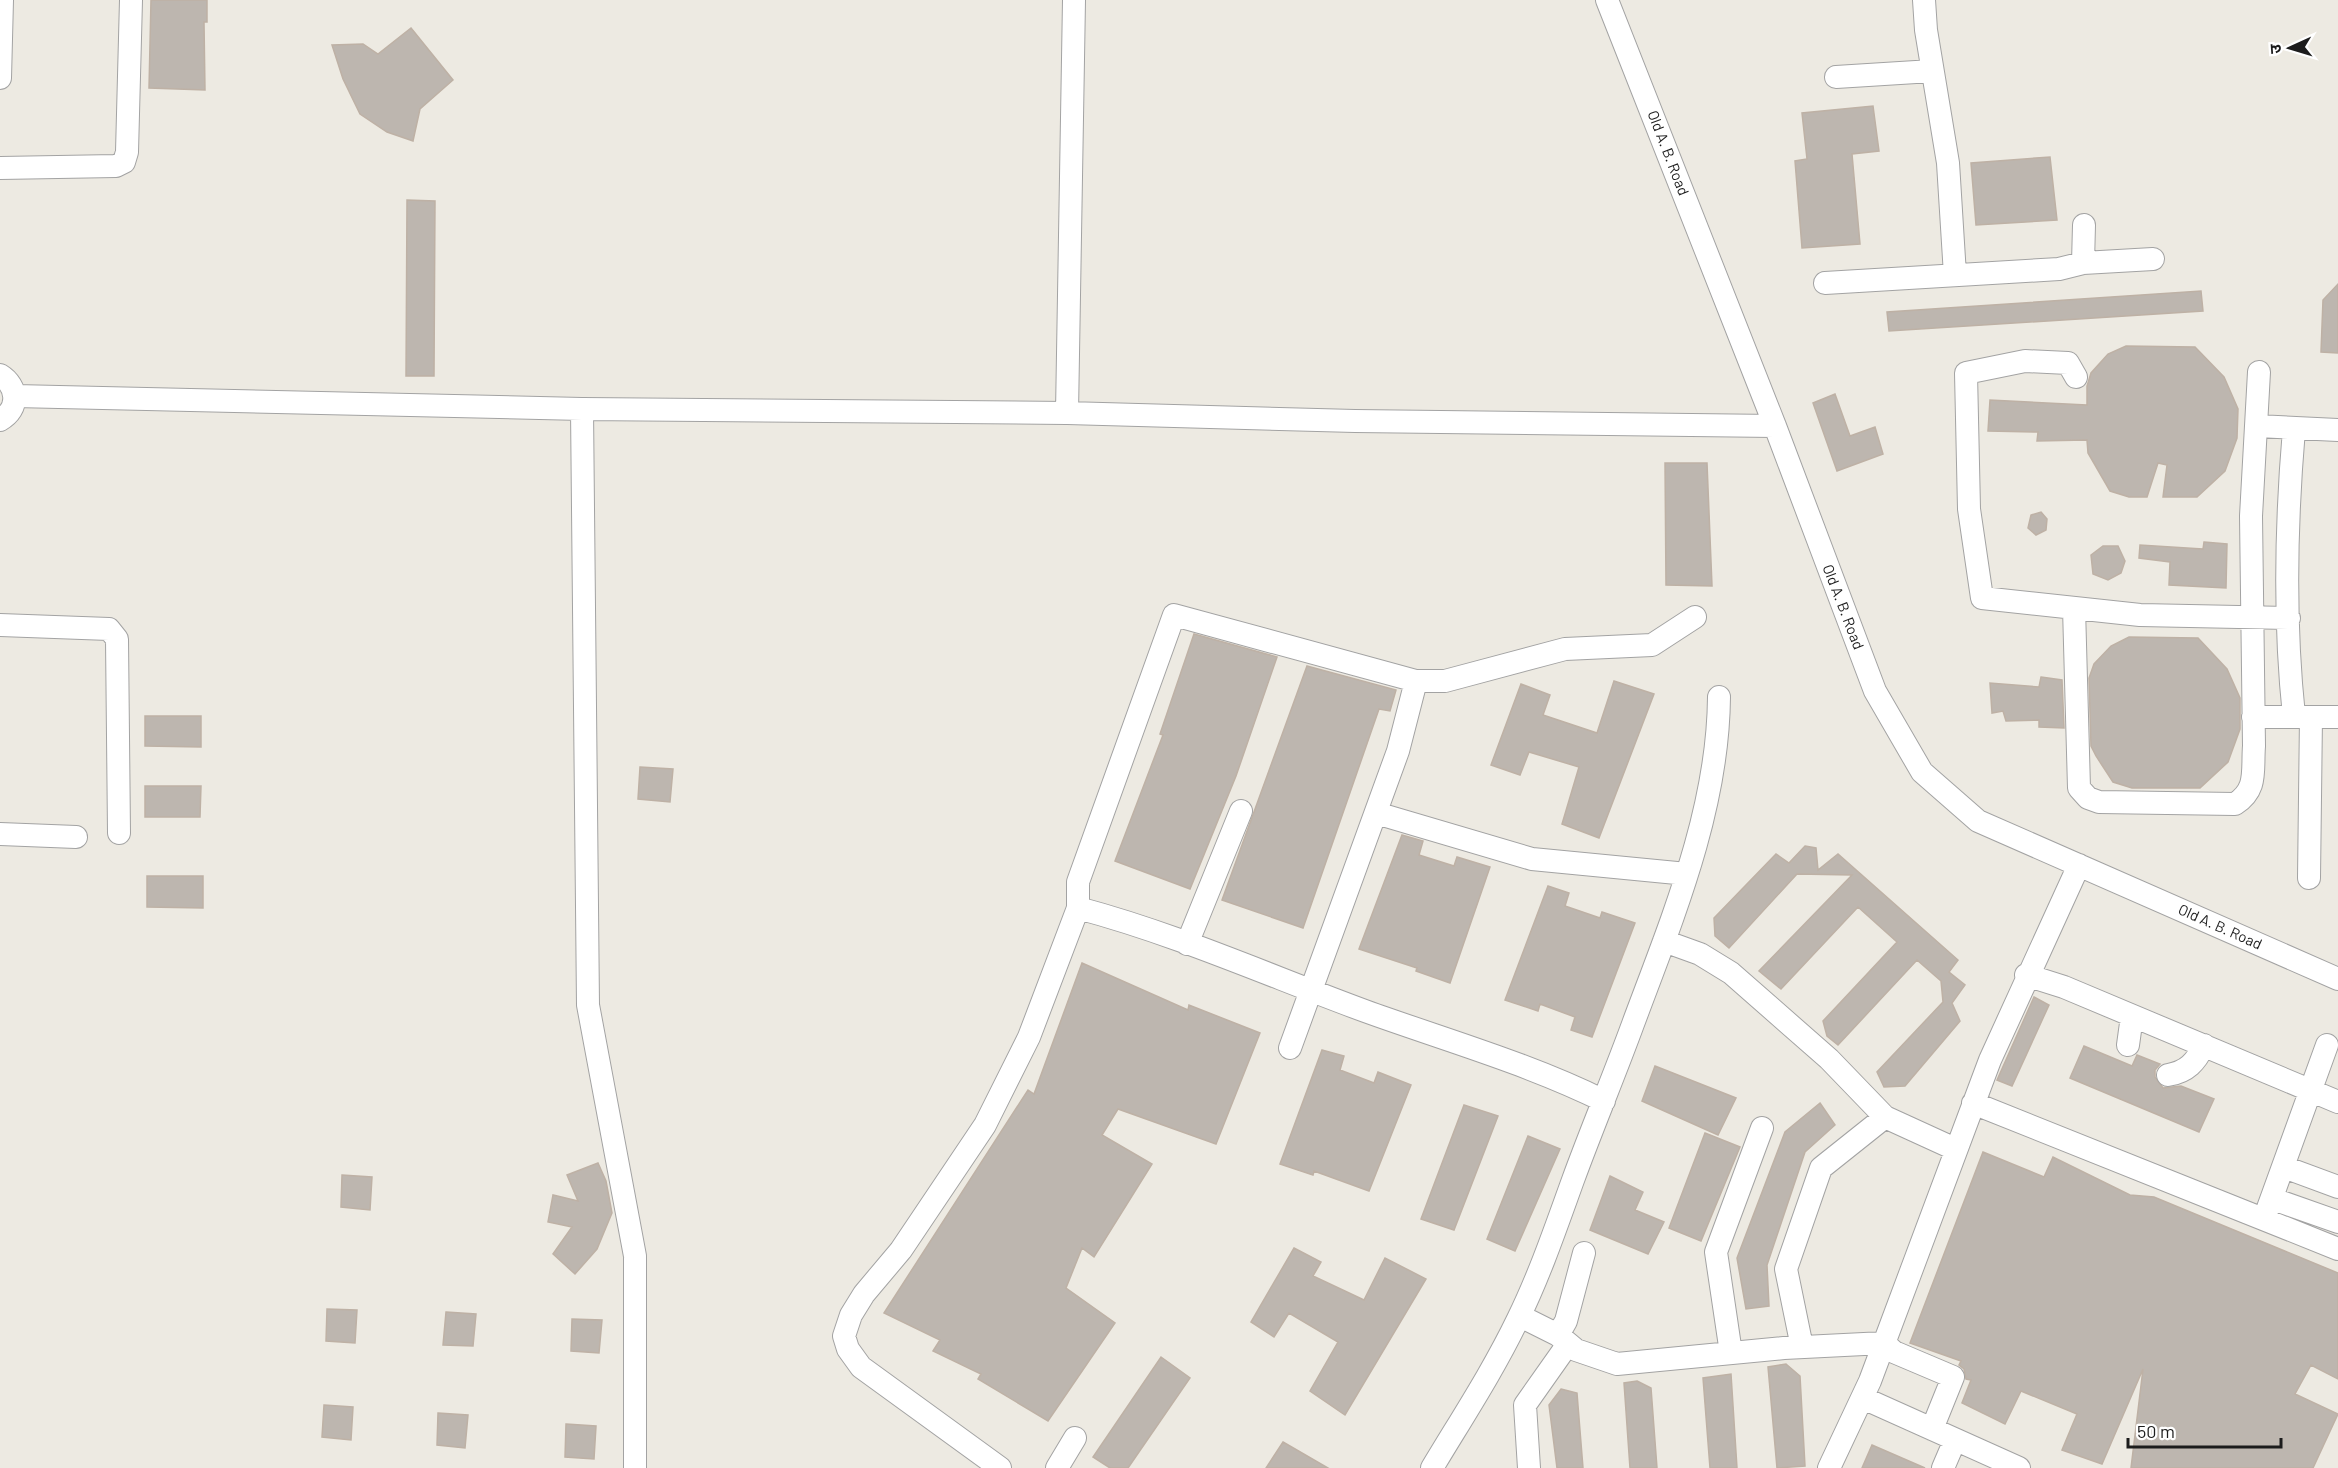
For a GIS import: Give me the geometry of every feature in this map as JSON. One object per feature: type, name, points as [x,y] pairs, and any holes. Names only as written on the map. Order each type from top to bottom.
[{"type":"street","points":[[0,78],[2,0]]},
{"type":"street","points":[[0,168],[116,166],[124,162],[127,152],[132,0]]},
{"type":"street","points":[[1067,413],[1074,0]]},
{"type":"street","name":"Old A. B. Road","points":[[1607,0],[1875,691],[1922,772],[1978,821],[2338,979]]},
{"type":"street","points":[[1924,0],[1932,70],[1948,163],[1955,275]]},
{"type":"street","points":[[1836,77],[1932,70]]},
{"type":"street","points":[[2084,225],[2084,263]]},
{"type":"street","points":[[1825,283],[2059,269],[2084,263],[2152,259]]},
{"type":"street","points":[[2076,377],[2068,363],[2025,361],[1966,373],[1970,509],[1982,598],[2140,615],[2289,618]]},
{"type":"street","points":[[2074,608],[2079,788],[2088,798],[2099,802],[2235,804],[2247,796],[2252,783],[2251,516],[2259,372]]},
{"type":"street","points":[[0,375],[8,380],[15,396],[11,411],[0,420]]},
{"type":"street","points":[[15,396],[582,409],[1067,413],[1355,421],[1774,426]]},
{"type":"street","points":[[582,409],[588,1005],[635,1256],[635,1468]]},
{"type":"street","points":[[2257,426],[2338,430]]},
{"type":"street","points":[[2294,429],[2289,667],[2303,716],[2309,878]]},
{"type":"street","points":[[1000,1468],[861,1367],[848,1349],[844,1336],[851,1315],[864,1294],[901,1250],[985,1125],[1029,1037],[1078,908],[1078,882],[1174,615],[1416,681],[1445,681],[1565,649],[1652,645],[1695,617]]},
{"type":"street","points":[[0,625],[110,629],[114,632],[117,639],[119,833]]},
{"type":"street","points":[[1290,1048],[1313,991],[1398,751],[1416,681]]},
{"type":"street","points":[[1432,1468],[1487,1381],[1520,1317],[1552,1241],[1664,941],[1701,829],[1718,737],[1719,697]]},
{"type":"street","points":[[2253,717],[2338,717]]},
{"type":"street","points":[[1186,944],[1241,811]]},
{"type":"street","points":[[1376,813],[1533,859],[1687,874]]},
{"type":"street","points":[[0,834],[76,837]]},
{"type":"street","points":[[1829,1468],[1863,1398],[1972,1103],[2026,975],[2079,865]]},
{"type":"street","points":[[1078,908],[1123,920],[1502,1058],[1567,1083],[1604,1101]]},
{"type":"street","points":[[1664,941],[1700,954],[1731,973],[1829,1059],[1885,1117],[1955,1149]]},
{"type":"street","points":[[2026,975],[2204,1045],[2338,1102]]},
{"type":"street","points":[[2128,1044],[2132,1016]]},
{"type":"street","points":[[2168,1075],[2182,1073],[2198,1058],[2204,1045]]},
{"type":"street","points":[[2268,1209],[2327,1045]]},
{"type":"street","points":[[1972,1103],[2268,1209],[2338,1222]]},
{"type":"street","points":[[1802,1347],[1786,1269],[1821,1168],[1885,1117]]},
{"type":"street","points":[[1731,1353],[1716,1252],[1762,1128]]},
{"type":"street","points":[[2284,1167],[2338,1187]]},
{"type":"street","points":[[2268,1209],[2338,1249]]},
{"type":"street","points":[[1529,1468],[1525,1405],[1563,1339],[1584,1253]]},
{"type":"street","points":[[1530,1321],[1595,1359],[1617,1364],[1802,1347],[1884,1343],[1894,1352],[1953,1377],[1932,1429]]},
{"type":"street","points":[[1863,1398],[2019,1468]]},
{"type":"street","points":[[1057,1468],[1075,1438]]},
{"type":"street","points":[[1943,1468],[1955,1440]]},
{"type":"building","points":[[151,0],[207,0],[207,22],[204,22],[205,90],[149,88]]},
{"type":"building","points":[[411,28],[453,80],[420,109],[413,141],[387,132],[360,114],[343,79],[332,45],[363,44],[378,54]]},
{"type":"building","points":[[1873,106],[1879,151],[1852,154],[1860,244],[1802,248],[1795,161],[1807,159],[1802,113]]},
{"type":"building","points":[[2050,157],[2057,220],[1976,225],[1971,163]]},
{"type":"building","points":[[407,200],[435,201],[434,376],[406,376]]},
{"type":"building","points":[[2338,284],[2338,353],[2321,352],[2323,300]]},
{"type":"building","points":[[2201,291],[2203,311],[1889,331],[1887,312]]},
{"type":"building","points":[[2126,346],[2195,347],[2224,377],[2238,409],[2237,438],[2225,471],[2197,497],[2163,497],[2167,465],[2158,463],[2147,497],[2129,497],[2110,491],[2088,453],[2087,440],[2037,441],[2038,432],[1988,431],[1990,400],[2087,405],[2087,386],[2091,373],[2108,354]]},
{"type":"building","points":[[1835,394],[1850,436],[1875,427],[1883,454],[1837,471],[1813,403]]},
{"type":"building","points":[[1665,463],[1707,463],[1712,586],[1666,585]]},
{"type":"building","points":[[2041,512],[2047,519],[2046,530],[2036,535],[2028,528],[2031,515]]},
{"type":"building","points":[[2204,542],[2227,544],[2226,588],[2169,585],[2170,562],[2139,558],[2140,545],[2203,549]]},
{"type":"building","points":[[2103,546],[2118,546],[2125,561],[2121,573],[2108,580],[2093,574],[2091,555]]},
{"type":"building","points":[[1194,634],[1277,657],[1236,776],[1190,889],[1115,861],[1163,735],[1160,734]]},
{"type":"building","points":[[2129,637],[2198,638],[2227,669],[2240,698],[2240,729],[2228,762],[2200,788],[2132,788],[2113,782],[2091,746],[2089,678],[2094,664],[2111,646]]},
{"type":"building","points":[[1307,666],[1396,690],[1390,711],[1379,709],[1303,928],[1222,900]]},
{"type":"building","points":[[2041,677],[2062,680],[2064,728],[2039,727],[2039,720],[2006,721],[2003,711],[1992,713],[1990,683],[2039,687]]},
{"type":"building","points":[[1614,681],[1654,694],[1599,838],[1562,824],[1579,767],[1529,752],[1520,775],[1491,765],[1521,684],[1550,695],[1543,715],[1597,733]]},
{"type":"building","points":[[145,716],[201,716],[201,747],[145,746]]},
{"type":"building","points":[[640,767],[673,769],[670,802],[638,799]]},
{"type":"building","points":[[145,786],[201,786],[200,817],[145,817]]},
{"type":"building","points":[[1402,835],[1423,841],[1419,855],[1454,866],[1457,857],[1490,867],[1450,983],[1416,971],[1417,968],[1359,949]]},
{"type":"building","points":[[1805,846],[1816,848],[1818,870],[1838,854],[1958,960],[1949,972],[1965,985],[1952,1003],[1960,1021],[1905,1086],[1884,1087],[1877,1072],[1943,1002],[1941,981],[1917,960],[1838,1045],[1827,1036],[1823,1021],[1897,942],[1858,907],[1781,989],[1759,971],[1852,875],[1797,874],[1729,948],[1715,936],[1714,918],[1776,854],[1789,863]]},
{"type":"building","points":[[147,876],[203,876],[203,908],[147,907]]},
{"type":"building","points":[[1548,886],[1569,893],[1565,906],[1600,918],[1602,912],[1635,923],[1592,1037],[1571,1030],[1575,1017],[1540,1004],[1538,1011],[1505,1000]]},
{"type":"building","points":[[1082,963],[1188,1010],[1189,1005],[1260,1033],[1216,1144],[1118,1109],[1102,1135],[1152,1164],[1094,1257],[1082,1248],[1066,1288],[1115,1323],[1048,1421],[978,1379],[981,1374],[933,1351],[940,1340],[884,1313],[1028,1090],[1034,1094]]},
{"type":"building","points":[[2034,997],[2049,1005],[2012,1086],[1997,1080]]},
{"type":"building","points":[[2084,1046],[2132,1066],[2137,1055],[2160,1064],[2155,1070],[2155,1077],[2163,1088],[2181,1086],[2214,1099],[2199,1132],[2070,1078]]},
{"type":"building","points":[[1322,1050],[1344,1056],[1340,1070],[1374,1083],[1378,1072],[1411,1085],[1369,1191],[1314,1171],[1313,1175],[1280,1164]]},
{"type":"building","points":[[1655,1066],[1736,1098],[1718,1135],[1642,1101]]},
{"type":"building","points":[[1820,1103],[1835,1125],[1805,1152],[1767,1265],[1769,1306],[1746,1309],[1737,1258],[1785,1132]]},
{"type":"building","points":[[1464,1105],[1498,1116],[1454,1230],[1421,1219]]},
{"type":"building","points":[[1705,1133],[1740,1147],[1701,1241],[1669,1228]]},
{"type":"building","points":[[1528,1136],[1560,1149],[1515,1251],[1487,1239]]},
{"type":"building","points":[[1983,1152],[2044,1177],[2053,1157],[2130,1195],[2154,1197],[2338,1273],[2338,1379],[2311,1365],[2295,1394],[2338,1414],[2313,1468],[2131,1468],[2143,1369],[2102,1464],[2062,1450],[2077,1414],[2021,1391],[2005,1424],[1962,1403],[1971,1380],[1966,1379],[1964,1369],[1959,1365],[1961,1361],[1910,1343]]},
{"type":"building","points":[[598,1163],[606,1181],[612,1213],[597,1249],[575,1274],[553,1254],[572,1227],[548,1222],[553,1195],[578,1201],[567,1175]]},
{"type":"building","points":[[342,1175],[372,1177],[370,1210],[341,1207]]},
{"type":"building","points":[[1610,1176],[1643,1192],[1635,1210],[1664,1222],[1648,1254],[1590,1230]]},
{"type":"building","points":[[1294,1248],[1321,1262],[1313,1276],[1364,1300],[1385,1258],[1426,1279],[1345,1415],[1310,1391],[1338,1342],[1289,1313],[1274,1337],[1251,1322]]},
{"type":"building","points":[[327,1309],[357,1310],[355,1343],[326,1341]]},
{"type":"building","points":[[446,1312],[476,1314],[473,1346],[443,1345]]},
{"type":"building","points":[[572,1319],[602,1320],[599,1353],[571,1351]]},
{"type":"building","points":[[1161,1357],[1190,1378],[1128,1468],[1110,1468],[1093,1457]]},
{"type":"building","points":[[1786,1364],[1800,1376],[1805,1466],[1777,1468],[1768,1367]]},
{"type":"building","points":[[1731,1374],[1737,1468],[1710,1468],[1703,1378]]},
{"type":"building","points":[[1637,1381],[1651,1388],[1657,1468],[1630,1468],[1624,1383]]},
{"type":"building","points":[[1561,1389],[1577,1393],[1583,1468],[1557,1468],[1549,1405]]},
{"type":"building","points":[[324,1405],[353,1407],[351,1440],[322,1437]]},
{"type":"building","points":[[438,1413],[468,1415],[465,1448],[437,1445]]},
{"type":"building","points":[[566,1424],[596,1426],[594,1459],[565,1457]]},
{"type":"building","points":[[1283,1442],[1328,1468],[1266,1468]]},
{"type":"building","points":[[1872,1445],[1925,1468],[1862,1468]]}]
